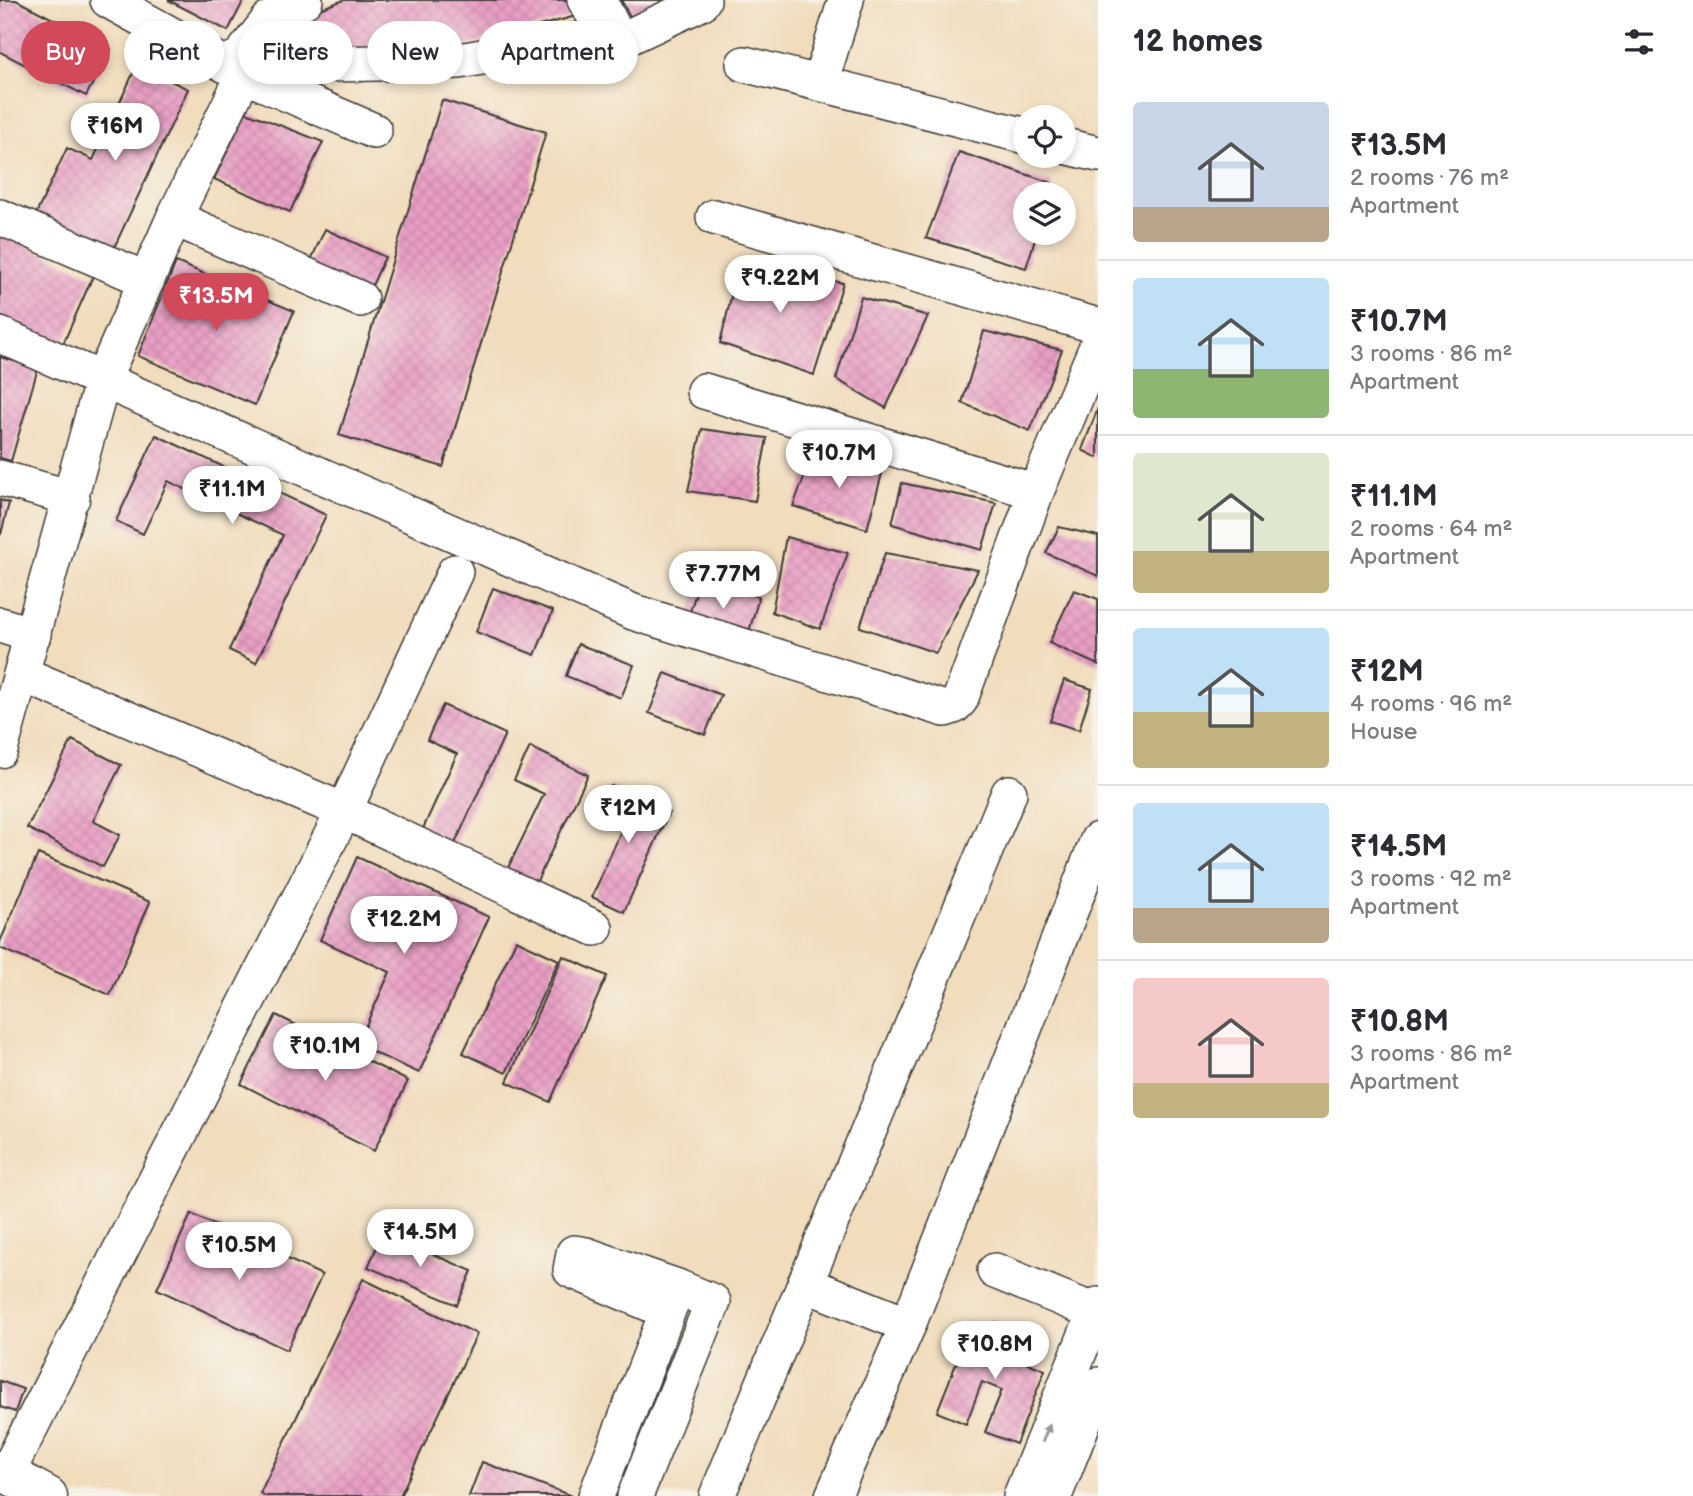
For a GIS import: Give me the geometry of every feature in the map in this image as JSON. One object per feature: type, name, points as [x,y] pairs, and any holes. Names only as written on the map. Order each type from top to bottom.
[{"type":"main road","points":[[3,1471],[48,1496]]},
{"type":"street","points":[[109,0],[234,70],[374,131]]},
{"type":"street","points":[[0,747],[72,498],[103,379],[241,56],[269,20],[305,0]]},
{"type":"street","points":[[269,20],[293,65],[459,61],[592,38],[599,34],[601,26],[585,0]]},
{"type":"street","points":[[598,0],[620,41],[703,0]]},
{"type":"street","points":[[820,83],[846,0]]},
{"type":"street","points":[[744,64],[1013,133]]},
{"type":"street","points":[[1076,149],[1098,154]]},
{"type":"street","points":[[714,216],[1098,326]]},
{"type":"street","points":[[0,217],[147,280]]},
{"type":"street","points":[[174,218],[360,299]]},
{"type":"street","points":[[0,335],[633,612],[944,709],[954,706],[960,700],[1036,492],[1098,344]]},
{"type":"street","points":[[704,391],[1036,492]]},
{"type":"street","points":[[0,478],[72,498]]},
{"type":"street","points":[[3,1471],[344,811],[454,572]]},
{"type":"street","points":[[0,625],[33,635]]},
{"type":"street","points":[[22,674],[344,811],[595,928]]},
{"type":"street","points":[[718,1496],[1009,793]]},
{"type":"street","points":[[833,1496],[908,1325],[1098,841]]},
{"type":"street","points":[[995,1271],[1097,1310],[1021,1496]]},
{"type":"street","points":[[805,1284],[908,1325]]},
{"type":"street","points":[[596,1496],[672,1299],[713,1302],[635,1496]]},
{"type":"street","points":[[1054,1496],[1098,1385]]},
{"type":"building","points":[[0,0],[16,0],[57,21],[21,21],[21,63],[0,52]]},
{"type":"building","points":[[168,0],[244,0],[228,31],[224,29],[224,21],[209,21]]},
{"type":"building","points":[[344,0],[567,0],[576,16],[557,21],[477,21],[477,43],[463,46],[463,21],[367,21],[367,49],[353,49],[353,21],[287,21]]},
{"type":"building","points":[[621,0],[665,0],[634,21]]},
{"type":"building","points":[[63,84],[92,84],[86,96]]},
{"type":"building","points":[[128,84],[177,84],[188,89],[113,250],[36,214],[67,148],[93,160]]},
{"type":"building","points":[[442,100],[546,132],[443,467],[339,435]]},
{"type":"building","points":[[246,112],[323,142],[290,212],[214,179]]},
{"type":"building","points":[[959,152],[1049,182],[1013,182],[1013,245],[1033,245],[1026,268],[926,238]]},
{"type":"building","points":[[325,229],[385,257],[366,299],[306,271]]},
{"type":"building","points":[[0,234],[93,276],[63,344],[0,316]]},
{"type":"building","points":[[740,260],[843,283],[814,375],[720,343]]},
{"type":"building","points":[[176,262],[294,311],[255,405],[138,356]]},
{"type":"building","points":[[861,297],[928,316],[886,408],[836,379]]},
{"type":"building","points":[[984,331],[1062,350],[1030,431],[962,403]]},
{"type":"building","points":[[0,357],[38,368],[11,461],[0,458]]},
{"type":"building","points":[[1098,408],[1098,458],[1082,450]]},
{"type":"building","points":[[702,429],[767,438],[755,501],[688,491]]},
{"type":"building","points":[[156,435],[326,515],[256,663],[229,650],[283,535],[168,481],[143,534],[116,521]]},
{"type":"building","points":[[814,452],[883,470],[867,529],[793,506]]},
{"type":"building","points":[[902,483],[996,503],[982,550],[892,524]]},
{"type":"building","points":[[0,500],[9,503],[1,534],[0,534]]},
{"type":"building","points":[[1059,527],[1098,536],[1098,576],[1046,553]]},
{"type":"building","points":[[786,537],[848,553],[820,629],[772,612]]},
{"type":"building","points":[[885,553],[978,570],[936,653],[860,627]]},
{"type":"building","points":[[700,580],[759,597],[746,642],[686,624]]},
{"type":"building","points":[[493,588],[553,611],[535,655],[476,632]]},
{"type":"building","points":[[1074,590],[1098,599],[1098,665],[1049,643]]},
{"type":"building","points":[[578,644],[634,665],[621,698],[566,676]]},
{"type":"building","points":[[665,673],[721,695],[705,735],[649,713]]},
{"type":"building","points":[[1064,680],[1092,689],[1079,730],[1050,721]]},
{"type":"building","points":[[443,705],[505,734],[453,848],[421,833],[457,754],[427,740]]},
{"type":"building","points":[[72,740],[121,765],[93,821],[120,835],[103,867],[27,828]]},
{"type":"building","points":[[530,747],[588,775],[534,887],[505,874],[544,794],[514,780]]},
{"type":"building","points":[[611,786],[669,812],[624,912],[592,897],[622,829],[597,818]]},
{"type":"building","points":[[38,854],[150,902],[110,995],[0,948],[0,942]]},
{"type":"building","points":[[357,857],[489,917],[419,1073],[357,1045],[390,972],[320,940]]},
{"type":"building","points":[[516,940],[559,960],[506,1073],[463,1053]]},
{"type":"building","points":[[563,956],[607,976],[550,1102],[507,1082]]},
{"type":"building","points":[[276,1015],[408,1081],[374,1151],[241,1084]]},
{"type":"building","points":[[191,1214],[322,1275],[287,1350],[157,1289]]},
{"type":"building","points":[[383,1233],[472,1271],[457,1305],[368,1267]]},
{"type":"building","points":[[363,1279],[477,1334],[400,1496],[265,1496],[260,1493]]},
{"type":"building","points":[[996,1322],[1034,1337],[1025,1362],[1045,1370],[1016,1444],[985,1432],[1002,1390],[982,1382],[966,1424],[937,1412],[967,1336],[988,1344]]},
{"type":"building","points":[[0,1381],[23,1389],[15,1412],[0,1407]]},
{"type":"building","points":[[482,1462],[572,1496],[469,1496]]}]
